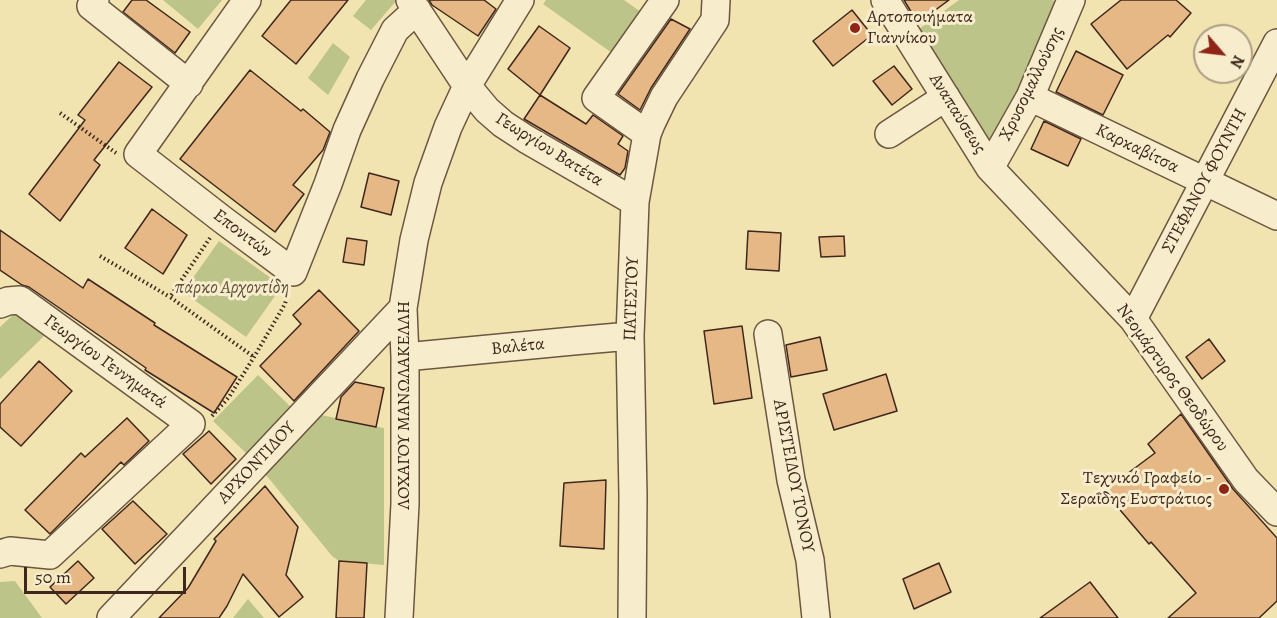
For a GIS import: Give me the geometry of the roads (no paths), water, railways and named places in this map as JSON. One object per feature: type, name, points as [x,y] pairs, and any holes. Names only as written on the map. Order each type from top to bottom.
[{"type":"street","name":"Επονιτών","points":[[247,0],[138,154],[293,272],[347,130],[395,30],[413,5]]},
{"type":"street","name":"ΛΟΧΑΓΟΥ ΜΑΝΩΛΑΚΕΛΛΗ","points":[[399,618],[405,504],[403,308],[414,240],[428,183],[448,127],[467,86],[520,0]]},
{"type":"street","points":[[647,134],[596,98],[664,0]]},
{"type":"street","name":"ΠΑΤΕΣΤΟΥ","points":[[632,618],[633,496],[630,336],[635,202],[647,134],[664,97],[715,20],[716,0]]},
{"type":"street","name":"Αναπαύσεως","points":[[885,0],[990,168]]},
{"type":"street","name":"Χρυσομαλλούσης","points":[[990,168],[1030,97],[1071,0]]},
{"type":"street","name":"Γεωργίου Βατέτα","points":[[413,5],[467,86],[486,110],[503,124],[635,202]]},
{"type":"street","points":[[107,6],[189,84]]},
{"type":"street","name":"ΣΤΕΦΑΝΟΥ ΦΟΥΝΤΗ","points":[[1133,319],[1277,43]]},
{"type":"street","points":[[889,134],[946,97]]},
{"type":"street","name":"Καρκαβίτσα","points":[[1030,97],[1277,216]]},
{"type":"street","name":"Νεομάρτυρος Θεοδώρου","points":[[990,168],[1133,319],[1246,480],[1277,512]]},
{"type":"street","name":"Γεωργίου Γεννηματά","points":[[0,554],[10,551],[50,555],[191,424],[10,302]]},
{"type":"street","name":"ΑΡΧΟΝΤΙΔΟΥ","points":[[111,618],[403,308]]},
{"type":"street","name":"ΑΡΙΣΤΕΙΔΟΥ ΤΟΝΟΥ","points":[[768,334],[791,480],[810,560],[816,618]]},
{"type":"street","name":"Βαλέτα","points":[[405,357],[630,336]]},
{"type":"place","name":"Αρτοποιήματα Γιαννίκου","points":[[855,28]]},
{"type":"place","name":"Τεχνικό Γραφείο - Σεραΐδης Ευστράτιος","points":[[1224,489]]},
{"type":"park label","name":"πάρκο Αρχοντίδη","points":[[232,289]]}]
